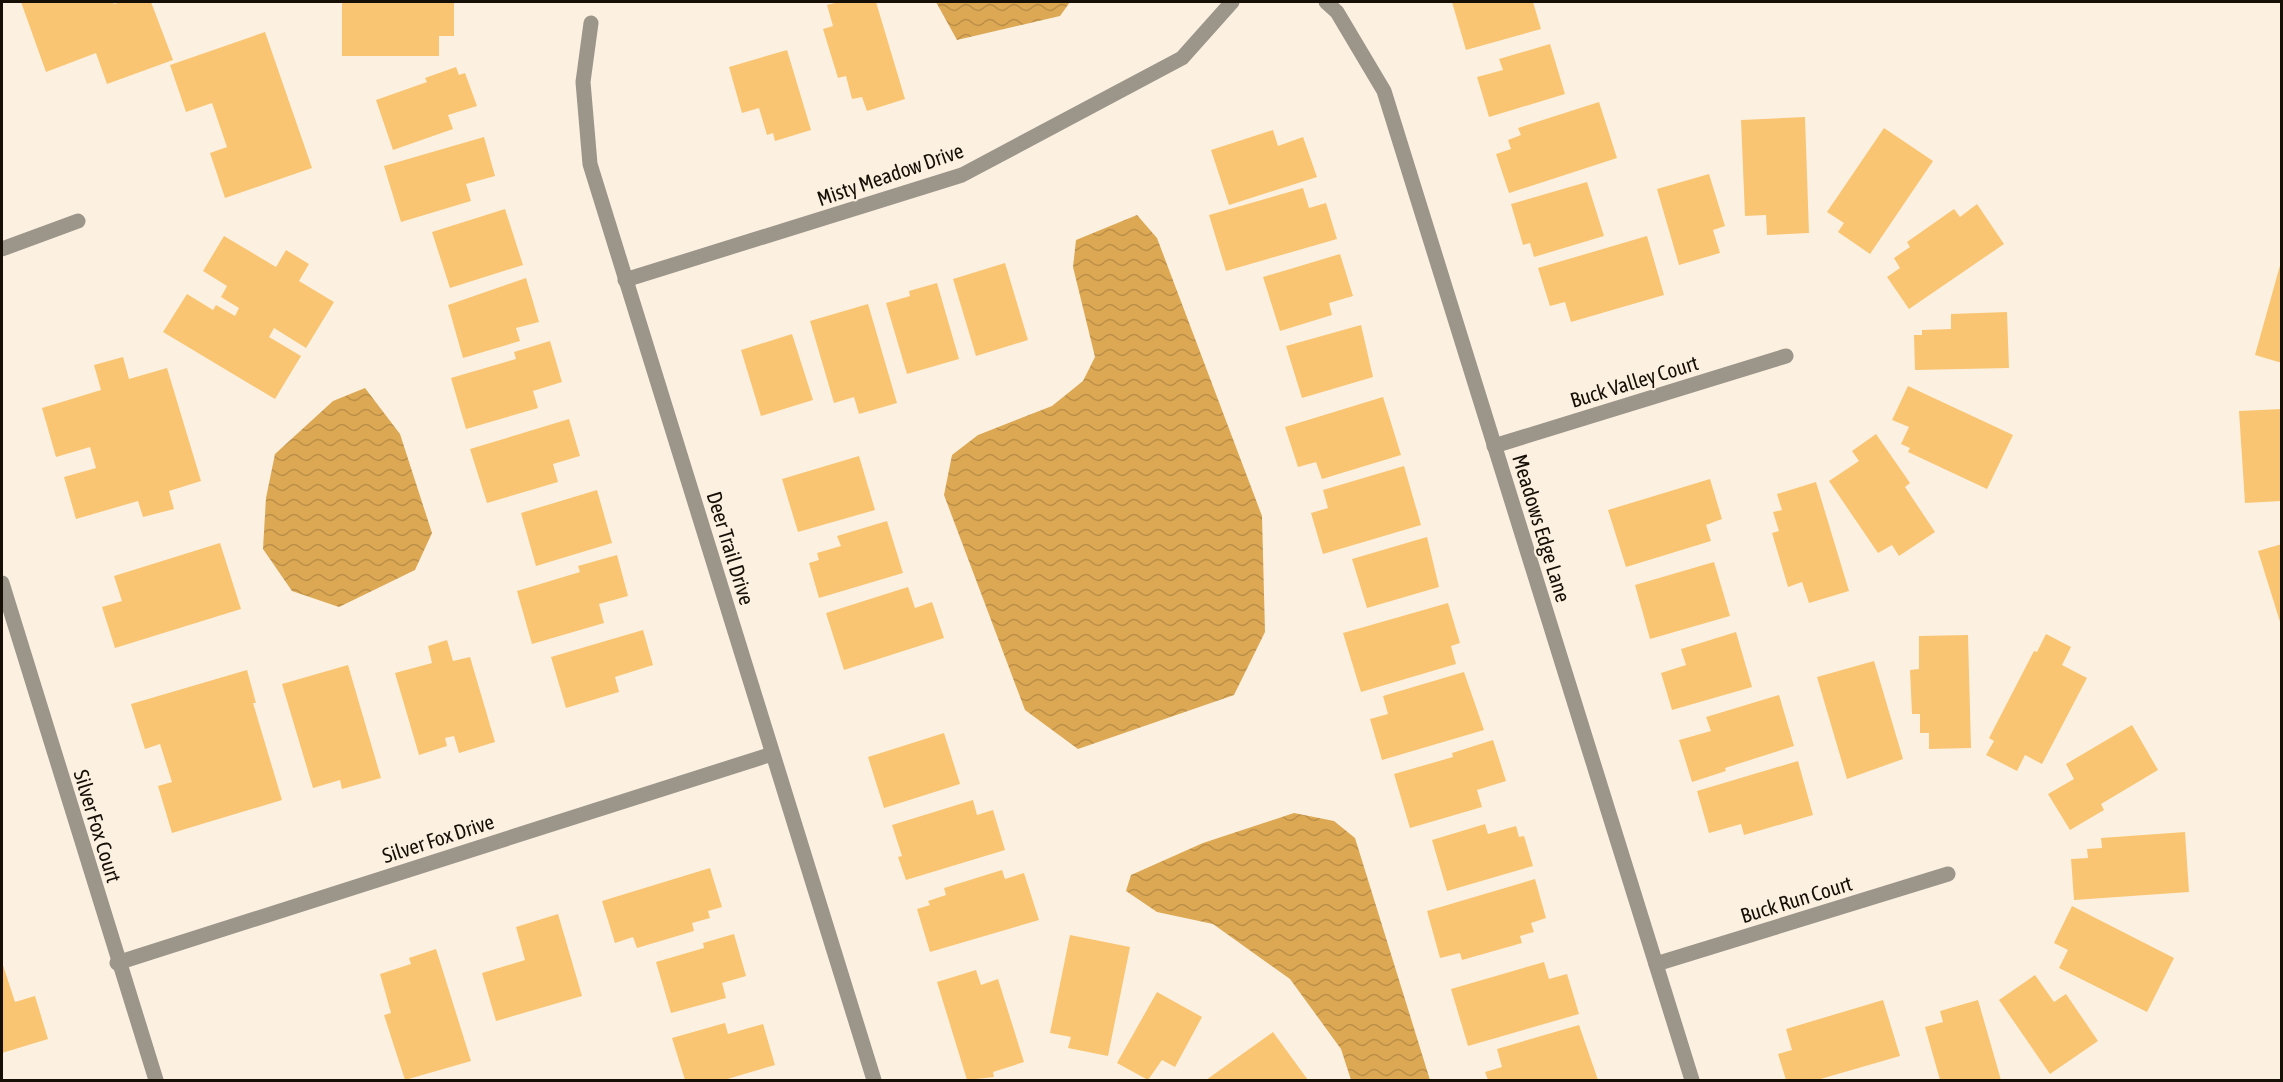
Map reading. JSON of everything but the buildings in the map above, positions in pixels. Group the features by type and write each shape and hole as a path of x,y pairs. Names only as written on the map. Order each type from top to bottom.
{"street":[{"name":"Misty Meadow Drive","path":"626,280 962,175 1182,58 1232,2"},
{"name":"Meadows Edge Lane","path":"1326,2 1337,12 1384,91 1692,1080"},
{"name":"Deer Trail Drive","path":"591,23 583,82 590,164 874,1080"},
{"path":"2,249 78,221"},
{"name":"Buck Valley Court","path":"1494,446 1786,356"},
{"name":"Silver Fox Court","path":"2,583 117,963 156,1080"},
{"name":"Silver Fox Drive","path":"117,963 772,754"},
{"name":"Buck Run Court","path":"1656,964 1948,874"}],"water":[{"path":"936,2 1070,2 1060,16 957,40"},
{"path":"1137,215 1157,238 1262,516 1265,632 1234,695 1078,749 1025,710 944,495 952,455 978,435 1052,406 1083,381 1095,357 1073,267 1076,240"},
{"path":"365,388 400,434 432,533 415,570 339,607 292,591 263,549 266,498 275,454 333,401"},
{"path":"1294,813 1334,821 1355,838 1430,1080 1351,1080 1341,1049 1290,979 1213,924 1157,912 1126,891 1131,875 1203,843"}]}
